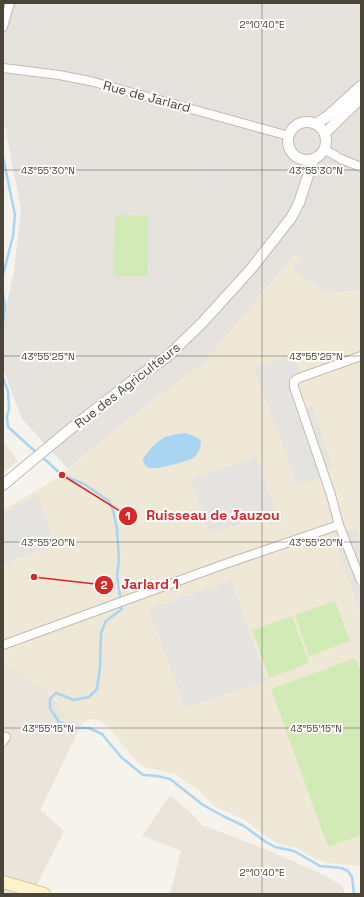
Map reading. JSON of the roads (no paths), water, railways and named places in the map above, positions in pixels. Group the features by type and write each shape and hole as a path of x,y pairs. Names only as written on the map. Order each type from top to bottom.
{"main road":[{"path":"3,882 44,894"}],"street":[{"path":"3,27 10,3"},
{"name":"Rue de Jarlard","path":"3,68 59,75 90,81 289,136"},
{"path":"316,124 328,116 361,86"},
{"path":"324,133 361,98"},
{"path":"306,178 305,169 299,158 292,152 288,144 289,136 292,130 297,125 303,123 310,122 316,124 324,133 326,144 324,150 361,167"},
{"name":"Rue des Agriculteurs","path":"3,485 46,448 131,382 168,356 202,324 251,269 291,218 299,203 306,178 314,160 324,150"},
{"path":"299,158 314,160"},
{"path":"361,356 294,381 294,387 327,482 339,525 361,581"},
{"path":"3,645 130,600 222,565 339,525"}],"water":[{"path":"185,433 198,438 201,441 199,451 193,458 184,462 163,467 151,468 145,465 143,459 156,443 165,437"}],"waterway":[{"path":"3,157 15,215 13,236 3,275"},
{"path":"3,294 5,305 3,323"},
{"path":"3,378 8,391 8,427 37,453"},
{"path":"41,456 62,475 84,484 109,501 113,510 117,529 119,560 117,576 122,609 106,621 101,633 100,667 97,689 89,697 74,700 56,693 50,699 50,708 59,722 75,728 89,728 102,734 121,757 143,775 170,779 203,805 244,826 275,847 294,851 320,866 341,868 348,871 352,877 354,894"}],"place":[{"name":"Ruisseau de Jauzou","path":"62,475"},
{"name":"Jarlard 1","path":"34,577"}]}
